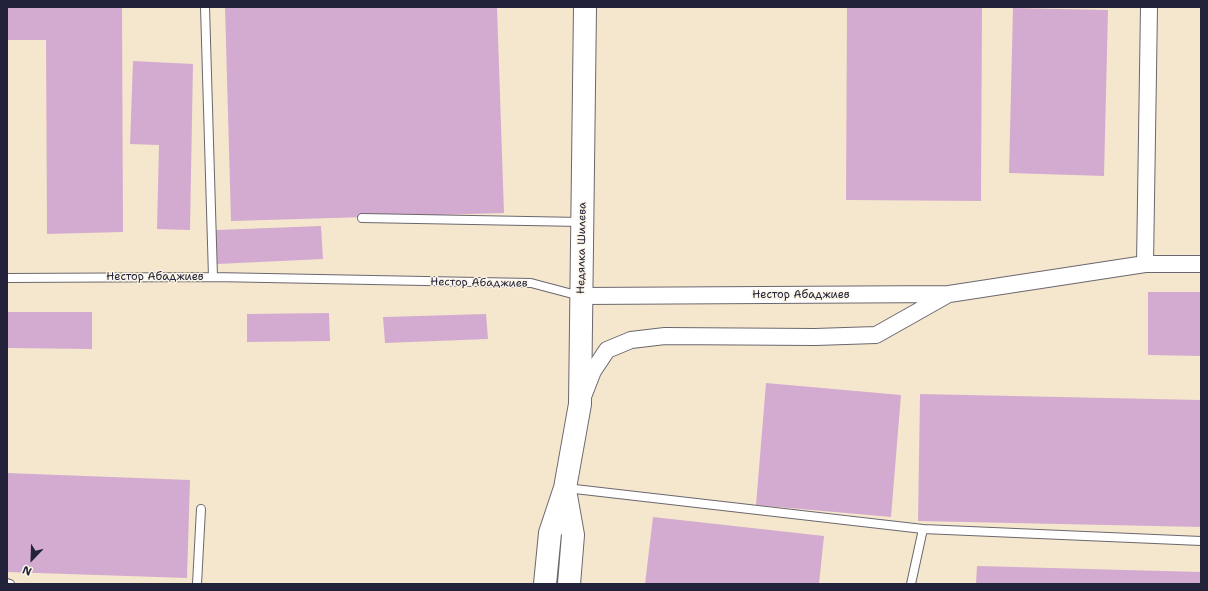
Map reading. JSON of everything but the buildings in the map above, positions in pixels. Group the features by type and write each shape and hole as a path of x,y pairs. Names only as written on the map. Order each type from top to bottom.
{"street":[{"name":"Недялка Шилева","path":"545,584 550,533 565,488 580,404 585,7"},
{"path":"1145,264 1149,7"},
{"name":"Нестор Абаджиев","path":"581,296 949,294 1145,264 1201,264"},
{"name":"Нестор Абаджиев","path":"580,404 593,371 607,350 631,340 665,336 815,337 876,335 949,294"},
{"name":"Недялка Шилева","path":"565,488 573,534 569,584"}],"lane":[{"path":"205,7 213,277"},
{"path":"362,218 583,222"},
{"name":"Нестор Абаджиев","path":"7,278 213,277 531,283 581,296"},
{"path":"565,488 923,529 1201,541"},
{"path":"197,584 201,509"},
{"path":"912,584 923,529"}]}
